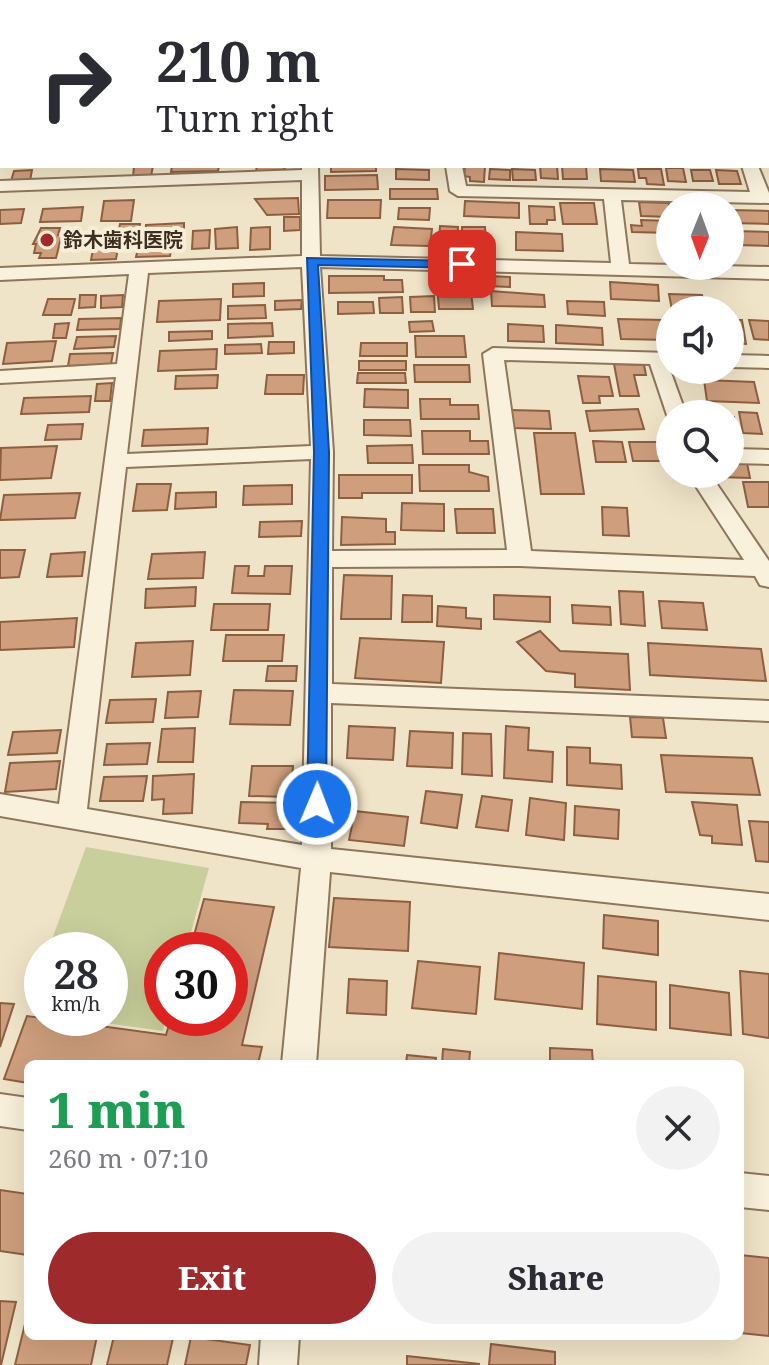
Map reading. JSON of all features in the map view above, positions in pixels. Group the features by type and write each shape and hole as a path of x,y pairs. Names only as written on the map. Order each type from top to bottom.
{"street":[{"path":"454,168 458,191 764,198 751,168"},
{"path":"0,186 310,170 311,261 322,452 316,859 299,1060"},
{"path":"612,194 621,269"},
{"path":"0,274 311,261 769,273"},
{"path":"72,817 139,268"},
{"path":"520,558 493,354 656,359"},
{"path":"744,361 769,362"},
{"path":"0,377 127,370"},
{"path":"116,461 322,452"},
{"path":"744,456 769,457"},
{"path":"709,488 767,572"},
{"path":"320,559 520,558 767,572"},
{"path":"318,693 769,711"},
{"path":"0,805 316,859 769,907"},
{"path":"0,1110 24,1113"},
{"path":"744,1190 769,1193"},
{"path":"278,1365 280,1340"}],"green space":[{"path":"86,847 209,868 191,932 144,932 144,1028 128,1026 128,932 55,932"}],"building":[{"path":"134,168 153,168 151,176 133,177"},
{"path":"172,168 219,168 218,171 171,172"},
{"path":"257,168 285,168 282,171 256,171"},
{"path":"331,168 376,168 376,171 331,172"},
{"path":"465,168 485,168 484,182 470,181 470,177 464,176"},
{"path":"540,168 557,168 558,179 541,178"},
{"path":"562,168 586,168 587,179 563,179"},
{"path":"666,168 683,168 686,182 668,181"},
{"path":"396,169 429,170 429,180 396,179"},
{"path":"490,169 510,170 510,180 489,179"},
{"path":"512,169 535,170 536,180 513,180"},
{"path":"600,169 633,170 635,182 601,181"},
{"path":"638,169 661,169 664,185 647,184 646,178 639,178"},
{"path":"32,170 30,181 11,181 14,171"},
{"path":"691,170 710,170 713,181 693,181"},
{"path":"716,170 737,171 741,184 719,184"},
{"path":"377,175 378,189 325,190 325,176"},
{"path":"390,189 437,189 438,199 390,199"},
{"path":"298,198 299,214 267,215 255,199"},
{"path":"134,200 131,221 101,221 104,201"},
{"path":"328,200 381,200 380,218 327,218"},
{"path":"465,201 519,203 519,218 464,216"},
{"path":"639,202 656,203 656,217 641,216"},
{"path":"560,203 594,203 597,224 563,224"},
{"path":"529,206 554,207 555,220 547,220 547,224 530,224"},
{"path":"83,207 81,221 40,222 43,209"},
{"path":"399,208 430,208 429,220 398,219"},
{"path":"24,209 21,223 0,224 0,210"},
{"path":"744,210 769,211 769,224 744,223"},
{"path":"284,217 300,217 300,230 284,231"},
{"path":"641,220 656,221 656,233 632,232 631,225 642,226"},
{"path":"184,223 184,236 145,238 146,225"},
{"path":"120,224 140,224 138,238 117,239"},
{"path":"440,226 458,227 457,245 439,244"},
{"path":"237,227 238,248 216,249 215,229"},
{"path":"270,227 270,249 250,250 251,228"},
{"path":"394,227 432,229 430,246 391,245"},
{"path":"462,227 485,227 486,245 462,245"},
{"name":"鈴木歯科医院","path":"41,228 60,228 58,235 62,234 56,258 39,258 41,253 34,253 36,244 33,244"},
{"path":"210,230 209,248 192,249 193,231"},
{"path":"744,231 769,232 769,246 744,245"},
{"path":"516,232 562,234 563,251 516,250"},
{"path":"119,243 116,259 91,260 94,244"},
{"path":"139,244 172,244 170,256 136,257"},
{"path":"329,276 384,276 384,280 402,280 403,292 329,293"},
{"path":"489,276 510,277 510,287 488,286"},
{"path":"610,282 658,285 656,301 611,299"},
{"path":"264,283 264,296 233,297 233,284"},
{"path":"470,283 473,309 439,309 437,284"},
{"path":"491,291 544,295 545,307 492,306"},
{"path":"669,294 702,296 669,296"},
{"path":"80,295 96,295 95,307 79,308"},
{"path":"123,295 122,307 101,308 101,296"},
{"path":"434,296 435,312 411,312 410,297"},
{"path":"402,297 403,313 380,313 379,298"},
{"path":"48,299 75,299 71,315 43,315"},
{"path":"221,299 220,320 157,322 159,301"},
{"path":"302,300 301,309 275,310 275,301"},
{"path":"567,301 604,302 605,316 568,314"},
{"path":"338,302 373,302 374,313 338,314"},
{"path":"265,305 266,318 228,319 228,306"},
{"path":"121,318 120,329 77,330 79,319"},
{"path":"618,319 656,320 656,340 621,339"},
{"path":"749,320 769,321 769,340 754,339"},
{"path":"432,321 434,331 410,332 409,322"},
{"path":"69,323 66,338 53,338 55,324"},
{"path":"272,323 273,336 228,338 228,324"},
{"path":"508,324 543,326 544,342 508,341"},
{"path":"556,325 602,328 603,345 556,343"},
{"path":"212,331 212,339 169,341 169,332"},
{"path":"116,336 114,347 74,349 77,337"},
{"path":"415,336 464,336 466,357 416,357"},
{"path":"56,341 52,361 3,364 7,343"},
{"path":"269,342 294,342 294,353 268,354"},
{"path":"361,343 407,343 407,356 360,356"},
{"path":"261,344 262,353 225,354 225,345"},
{"path":"217,349 216,369 158,371 160,351"},
{"path":"113,353 111,364 68,366 70,354"},
{"path":"359,361 406,361 406,370 359,370"},
{"path":"614,364 644,365 646,375 634,375 639,396 620,396"},
{"path":"414,365 469,365 470,382 415,382"},
{"path":"358,373 405,373 406,383 357,383"},
{"path":"218,375 217,388 175,389 176,376"},
{"path":"267,375 304,375 303,394 265,394"},
{"path":"578,376 609,377 613,396 599,396 600,403 583,403"},
{"path":"754,382 759,403 744,400 707,400 705,384"},
{"path":"112,383 110,401 95,401 97,384"},
{"path":"365,389 408,390 408,408 364,407"},
{"path":"91,396 89,412 21,414 24,398"},
{"path":"420,399 450,399 450,405 478,405 479,419 421,419"},
{"path":"638,409 644,429 590,431 586,411"},
{"path":"511,410 549,411 551,429 512,428"},
{"path":"744,412 757,413 762,434 744,433"},
{"path":"364,420 410,420 411,436 364,435"},
{"path":"83,424 81,439 45,440 48,425"},
{"path":"208,428 207,444 142,446 144,430"},
{"path":"422,431 470,431 470,441 488,441 489,454 423,454"},
{"path":"534,433 575,433 584,494 541,494"},
{"path":"593,441 622,442 626,462 596,462"},
{"path":"629,442 656,442 656,461 633,461"},
{"path":"412,445 413,463 368,463 367,446"},
{"path":"57,446 51,478 0,480 1,448"},
{"path":"744,463 747,463 750,478 744,478"},
{"path":"419,465 469,465 469,472 488,477 489,491 420,491"},
{"path":"339,475 412,475 412,493 362,493 362,498 339,498"},
{"path":"744,482 769,482 769,507 748,507"},
{"path":"137,484 171,484 167,510 133,511"},
{"path":"292,485 292,504 243,505 244,486"},
{"path":"216,492 216,507 175,509 176,493"},
{"path":"80,493 75,518 0,520 4,495"},
{"path":"402,503 444,504 444,531 401,530"},
{"path":"602,507 627,508 629,536 603,535"},
{"path":"455,509 493,509 495,533 457,533"},
{"path":"342,517 386,519 386,532 395,532 395,544 341,545"},
{"path":"302,521 301,536 259,537 260,522"},
{"path":"0,550 25,550 19,577 0,578"},
{"path":"85,552 82,576 47,577 51,554"},
{"path":"205,552 203,578 148,579 152,554"},
{"path":"235,566 249,566 248,576 264,576 265,566 292,566 290,594 232,593"},
{"path":"344,575 392,576 391,619 341,619"},
{"path":"196,587 195,606 145,608 146,589"},
{"path":"619,591 643,592 645,626 621,624"},
{"path":"403,595 432,596 432,622 402,622"},
{"path":"494,595 550,597 550,622 494,619"},
{"path":"659,601 703,603 707,630 662,628"},
{"path":"214,604 270,604 268,630 211,630"},
{"path":"572,605 610,607 611,625 573,623"},
{"path":"438,606 466,608 466,618 481,619 481,629 437,626"},
{"path":"77,618 74,647 0,650 0,622"},
{"path":"540,631 560,651 628,654 630,690 575,687 575,674 546,671 517,642"},
{"path":"226,635 284,635 282,661 223,661"},
{"path":"360,638 444,642 441,683 355,678"},
{"path":"193,641 190,675 132,677 136,643"},
{"path":"648,643 761,649 766,681 650,675"},
{"path":"268,666 297,666 296,681 266,681"},
{"path":"234,690 293,691 290,725 230,724"},
{"path":"201,691 198,717 165,718 168,692"},
{"path":"156,699 153,722 106,723 110,700"},
{"path":"630,717 663,718 666,738 632,737"},
{"path":"349,726 395,728 393,760 347,758"},
{"path":"506,726 529,728 528,750 553,752 552,782 504,778"},
{"path":"195,728 193,762 158,762 162,729"},
{"path":"61,730 57,753 8,755 13,732"},
{"path":"410,731 453,733 452,768 407,766"},
{"path":"463,733 491,734 492,776 462,774"},
{"path":"150,743 147,764 104,765 107,744"},
{"path":"567,747 590,748 590,763 621,765 622,789 567,785"},
{"path":"661,755 752,758 760,795 666,792"},
{"path":"60,761 56,789 5,792 10,763"},
{"path":"252,766 293,766 291,797 249,796"},
{"path":"194,774 192,813 163,814 164,799 152,800 153,776"},
{"path":"147,776 143,801 100,801 104,777"},
{"path":"426,791 462,795 457,828 421,823"},
{"path":"482,796 512,800 508,831 476,827"},
{"path":"530,798 566,803 564,840 526,835"},
{"path":"241,802 294,803 292,829 267,829 268,824 239,823"},
{"path":"692,802 737,805 742,845 712,843 712,836 700,835"},
{"path":"575,806 619,810 618,839 574,835"},
{"path":"355,811 408,817 404,846 349,840"},
{"path":"749,821 769,822 769,862 756,861"},
{"path":"334,898 410,902 408,951 329,947"},
{"path":"204,899 274,907 248,1019 248,932 195,932"},
{"path":"604,915 658,921 658,955 603,948"},
{"path":"499,953 584,963 582,1009 495,999"},
{"path":"418,961 480,967 476,1014 412,1008"},
{"path":"740,971 769,974 769,1038 743,1034"},
{"path":"598,976 656,982 656,1030 597,1024"},
{"path":"349,979 387,981 386,1015 347,1013"},
{"path":"670,985 729,993 731,1035 670,1028"},
{"path":"0,1003 14,1004 0,1047"},
{"path":"24,1024 24,1036 128,1036 128,1030 144,1032 144,1036 244,1036 242,1045 262,1047 259,1060 24,1060 24,1082 4,1079"},
{"path":"550,1048 592,1050 593,1060 550,1060"},
{"path":"443,1049 470,1052 469,1060 442,1060"},
{"path":"407,1055 436,1058 436,1060 406,1060"},
{"path":"0,1190 24,1193 24,1254 0,1251"},
{"path":"744,1255 769,1258 769,1336 744,1333"},
{"path":"0,1301 16,1302 1,1365 0,1365"},
{"path":"24,1328 24,1340 96,1340 91,1365 15,1365"},
{"path":"113,1340 173,1340 167,1365 107,1365"},
{"path":"190,1340 250,1345 246,1365 185,1365"},
{"path":"491,1344 555,1352 555,1365 489,1365"},
{"path":"407,1356 479,1364 479,1365 407,1365"}],"place":[{"name":"鈴木歯科医院","path":"47,240"}],"route":[{"path":"317,804 322,452 311,261 462,264"}]}
